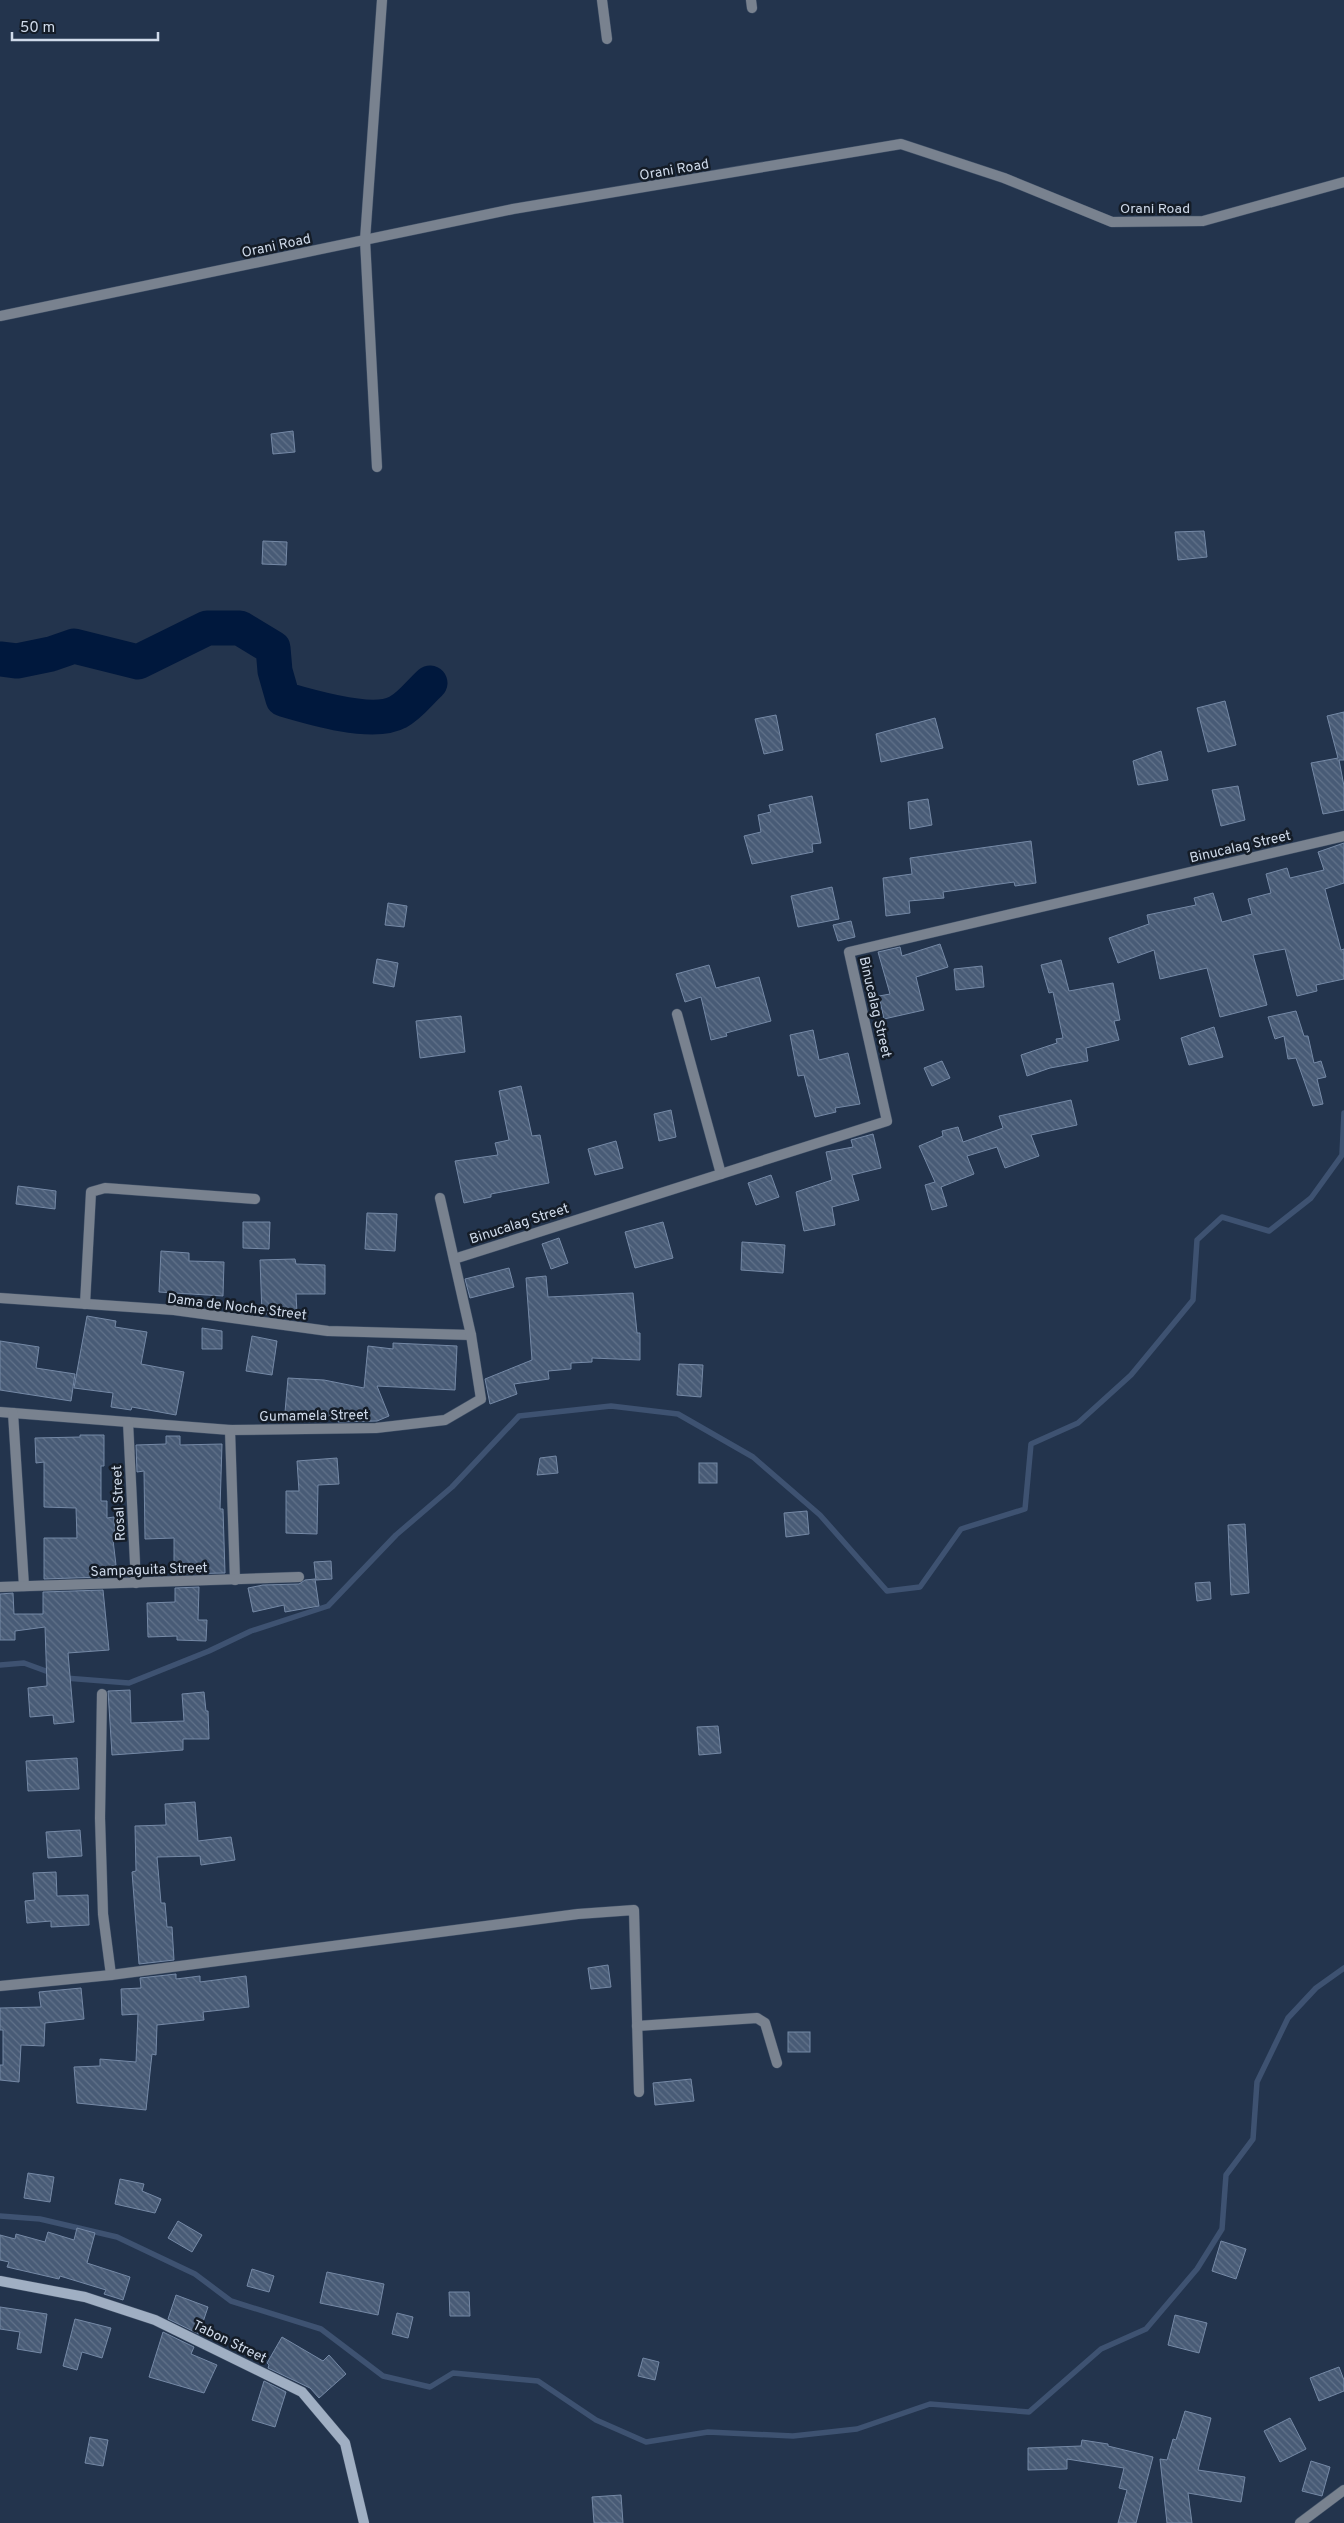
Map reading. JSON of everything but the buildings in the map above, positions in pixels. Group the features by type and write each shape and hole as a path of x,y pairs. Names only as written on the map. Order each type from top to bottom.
{"street":[{"path":"376,467 366,240 382,0"},
{"path":"602,0 607,40"},
{"name":"Orani Road","path":"0,316 513,209 901,144 1004,178 1112,222 1203,221 1344,182"},
{"name":"Binucalag Street","path":"454,1259 887,1121 849,952 1344,836"},
{"path":"676,1014 721,1174"},
{"path":"86,1304 91,1192 105,1188 255,1199"},
{"name":"Gumamela Street","path":"0,1412 230,1430 376,1428 445,1420 481,1399 471,1335 440,1198"},
{"name":"Dama de Noche Street","path":"0,1298 174,1310 328,1332 471,1335"},
{"path":"13,1413 24,1586"},
{"name":"Rosal Street","path":"128,1422 136,1583"},
{"path":"230,1430 235,1580"},
{"name":"Sampaguita Street","path":"0,1587 299,1577"},
{"path":"102,1694 100,1818 103,1914 111,1975"},
{"path":"0,1986 111,1975 578,1914 634,1910 639,2092"},
{"path":"638,2026 757,2018 766,2022 777,2063"},
{"name":"Tabon Street","path":"0,2281 85,2297 155,2320 302,2392 344,2443 364,2523"},
{"path":"1300,2523 1344,2490"}],"waterway":[{"path":"0,659 17,661 51,654 74,646 138,662 207,628 240,628 273,648 275,671 283,699 341,714 373,717 387,716 407,706 430,683"},
{"path":"65,1678 129,1683 209,1651 251,1631 328,1606 396,1535 452,1487 519,1416 611,1406 678,1414 753,1457 820,1515 887,1591 920,1587 961,1529 1025,1509 1031,1444 1078,1423 1131,1375 1193,1300 1197,1240 1222,1217 1269,1231 1311,1198 1342,1155 1344,1113"},
{"path":"0,1665 24,1663 54,1674"},
{"path":"0,2216 40,2219 117,2237 195,2274 231,2301 321,2329 383,2376 430,2387 453,2373 538,2381 596,2420 646,2442 708,2432 793,2436 857,2429 930,2404 1029,2412 1101,2349 1146,2329 1197,2269 1222,2229 1226,2175 1253,2139 1257,2082 1288,2018 1316,1988 1344,1968"}]}
